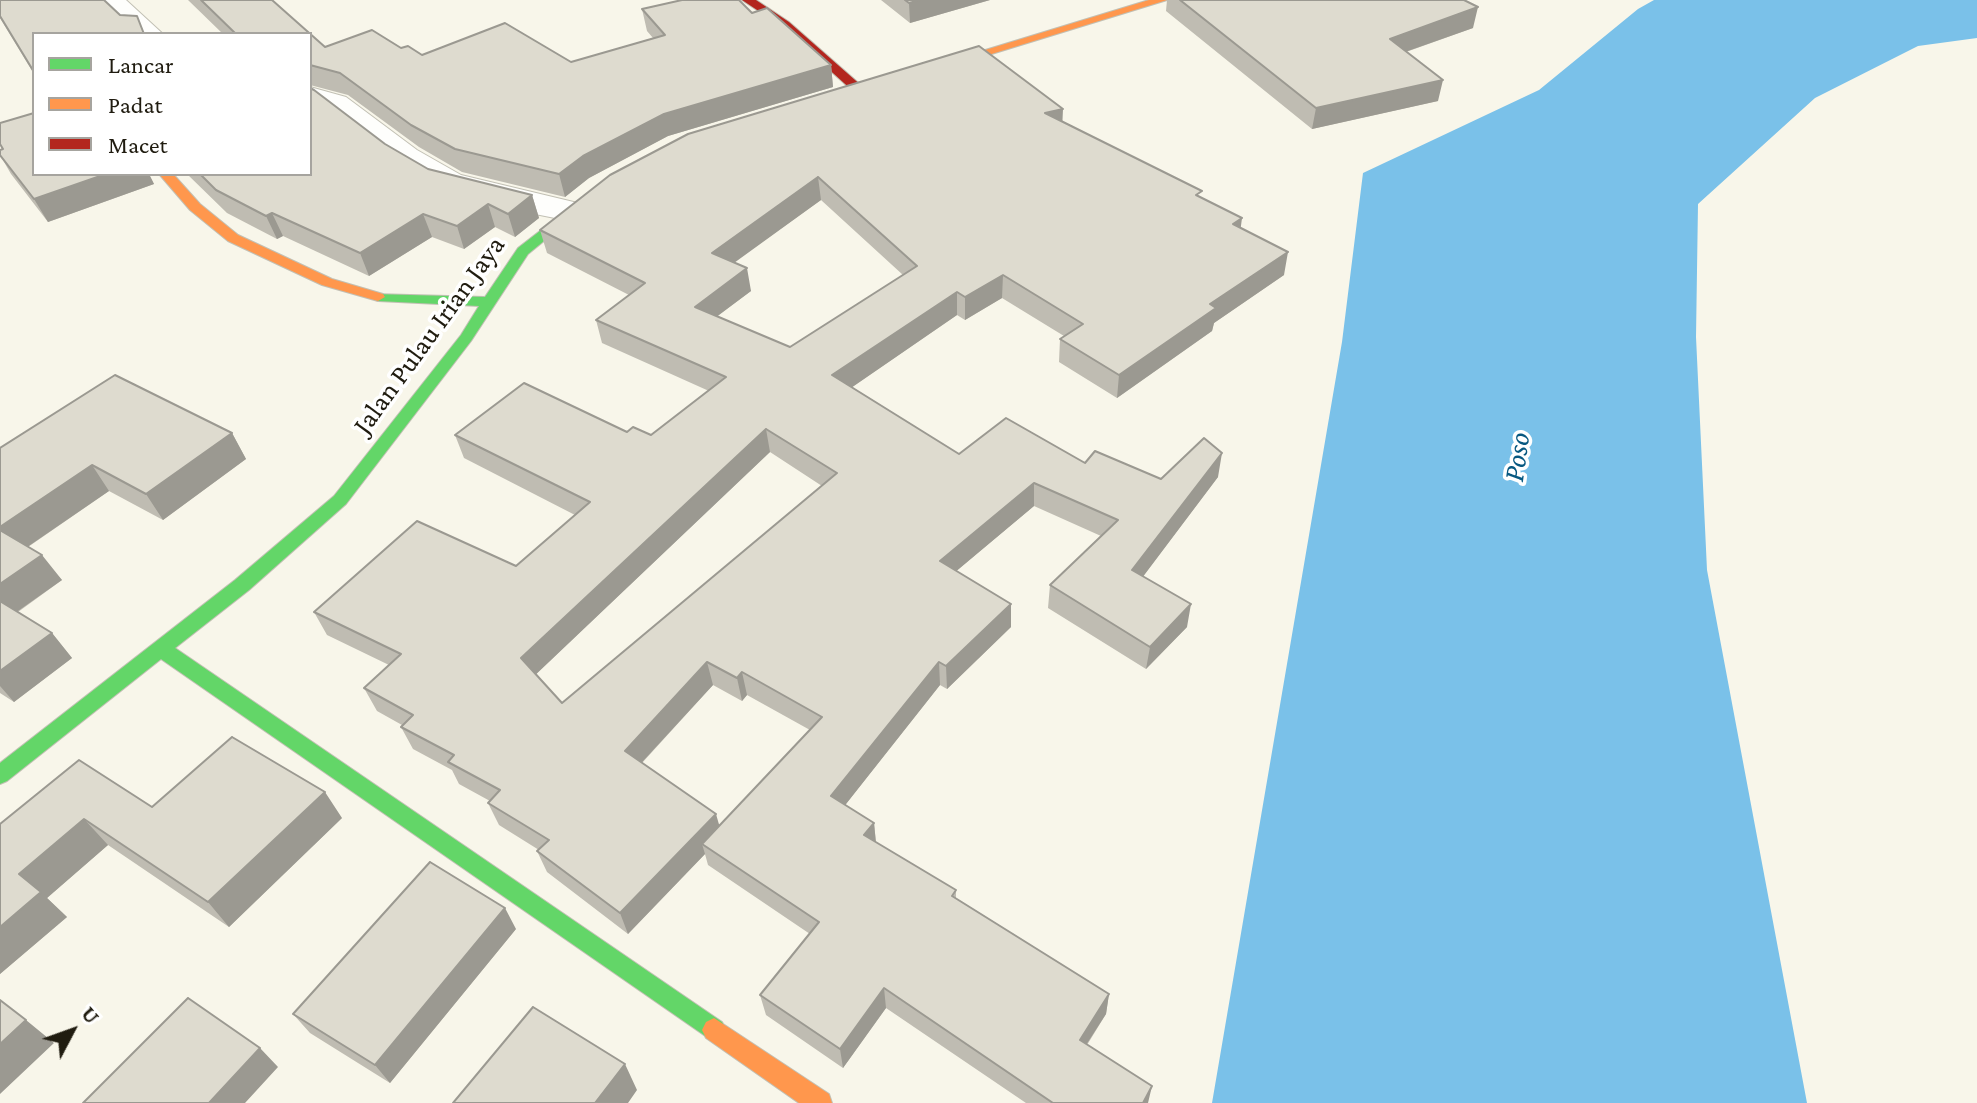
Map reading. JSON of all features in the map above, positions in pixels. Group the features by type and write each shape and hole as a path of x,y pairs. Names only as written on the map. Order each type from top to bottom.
{"street":[{"path":"110,0 147,32"},
{"path":"748,0 785,24 859,90"},
{"path":"916,73 1161,0"},
{"path":"312,97 335,103 406,157 449,182 505,198 570,211"},
{"path":"168,176 195,207 233,238 327,282 386,299 488,302"},
{"name":"Jalan Pulau Irian Jaya","path":"0,775 242,585 340,500 466,338 523,251 602,188"},
{"path":"161,649 820,1103"}],"water":[{"name":"Poso","path":"1654,0 1977,0 1977,38 1918,46 1815,98 1698,204 1696,337 1707,570 1807,1103 1212,1103 1342,342 1363,173 1539,90 1638,9"}],"building":[{"path":"0,0 104,0 120,15 137,16 143,32 32,32 32,69 0,16"},
{"path":"201,0 272,0 308,32 234,32"},
{"path":"682,0 739,0 752,13 767,8 831,65 664,114 583,156 559,174 455,149 411,125 340,73 312,66 312,35 325,47 372,30 401,48 408,46 422,55 505,23 571,62 665,35 642,9"},
{"path":"1180,0 1464,0 1478,7 1390,39 1443,80 1316,108"},
{"path":"979,46 1063,109 1045,113 1202,191 1196,195 1242,218 1233,224 1288,252 1210,304 1216,308 1119,375 1060,339 1083,324 1003,275 965,297 957,292 832,375 959,454 1006,418 1085,463 1095,451 1161,479 1204,438 1222,453 1132,570 1191,604 1150,647 1050,585 1118,520 1034,483 940,561 1011,604 946,666 939,662 831,796 874,823 864,835 956,890 952,896 1109,994 1080,1040 1152,1086 1143,1103 1053,1103 884,988 840,1049 760,995 819,922 702,844 822,717 742,672 737,678 707,662 625,751 716,814 620,913 537,851 549,840 488,803 500,790 448,762 454,755 401,727 413,715 364,688 401,654 314,612 417,521 516,566 590,502 455,435 524,383 627,432 633,427 651,435 726,377 596,320 645,283 540,230 610,175 688,134","holes":["818,177 917,266 790,347 695,307 747,268 712,253","766,429 837,473 562,703 521,658"]},
{"path":"312,89 385,144 428,169 532,195 508,214 488,204 457,226 423,214 360,253 272,213 266,216 216,190 202,176 312,176"},
{"path":"32,114 32,176 100,176 34,199 0,155 3,149 0,144 0,123"},
{"path":"115,375 232,433 146,494 92,465 0,527 0,448"},
{"path":"0,530 42,555 0,584"},
{"path":"0,601 52,633 0,671"},
{"path":"232,737 325,792 208,902 84,819 19,874 41,892 0,927 0,824 79,760 152,807"},
{"path":"430,862 505,908 375,1065 293,1014"},
{"path":"188,998 260,1048 209,1103 83,1103"},
{"path":"0,1000 26,1020 0,1044"},
{"path":"533,1007 625,1064 595,1103 453,1103"}],"traffic: fast":[{"path":"0,775 242,585 340,500 466,338 523,251 589,197"},
{"path":"378,297 488,302"},
{"path":"161,649 714,1030"}],"traffic: slow":[{"path":"929,69 1161,0"},
{"path":"168,176 195,207 233,238 327,282 378,297"},
{"path":"714,1030 820,1103"}],"traffic: jam":[{"path":"748,0 785,24 859,90"}]}
